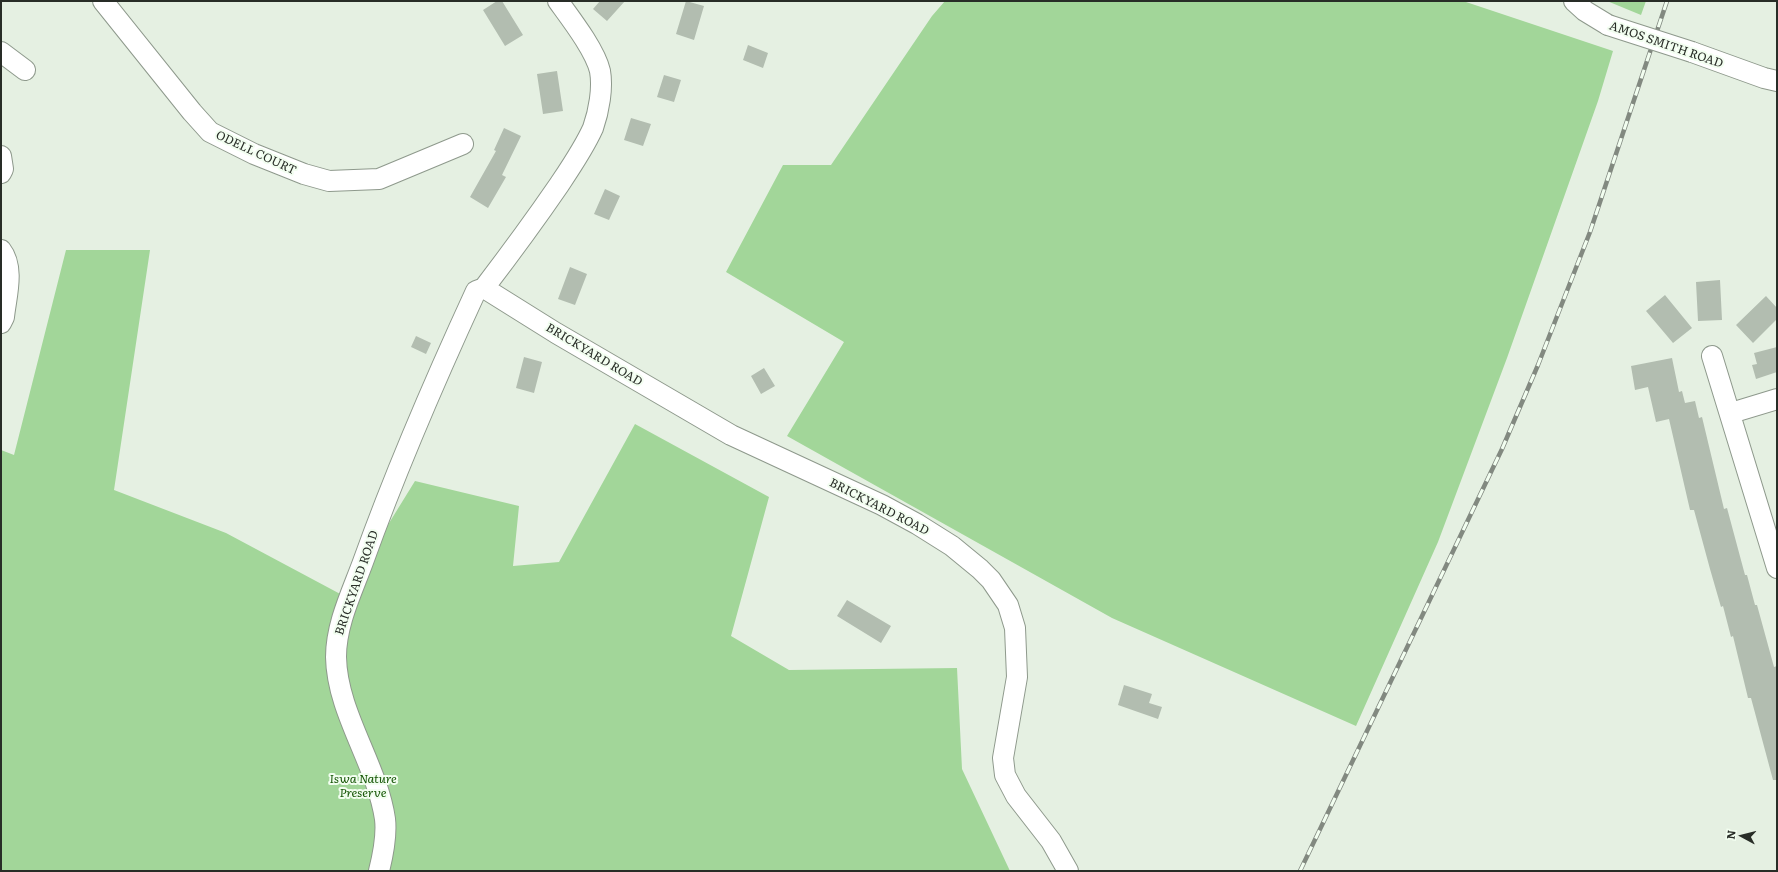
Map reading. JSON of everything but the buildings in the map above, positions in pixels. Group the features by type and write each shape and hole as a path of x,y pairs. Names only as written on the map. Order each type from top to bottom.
{"street":[{"name":"ODELL COURT","path":"103,1 210,132 282,166 329,181 379,179 463,144"},
{"name":"BRICKYARD ROAD","path":"380,871 384,850 385,820 377,791 343,693 336,657 337,640 341,623 372,538 409,443 476,291 484,288 533,223 585,145 595,120 600,98 601,79 599,70 594,57 558,1"},
{"name":"AMOS SMITH ROAD","path":"1574,1 1585,11 1608,25 1692,52 1773,82"},
{"path":"1,52 25,70"},
{"path":"1,156 3,169 1,173"},
{"path":"1,250 4,255 9,276 4,317 1,323"},
{"name":"BRICKYARD ROAD","path":"484,288 556,333 730,435 882,505 917,524 952,546 980,569 991,580 1008,605 1015,628 1017,677 1003,758 1005,775 1016,796 1051,841 1068,871"},
{"path":"1712,356 1731,413 1777,568"},
{"path":"1731,413 1777,399"}],"green space":[{"path":"945,1 1463,1 1613,51 1598,101 1507,358 1438,542 1356,726 1112,618 787,436 844,342 726,272 783,165 831,165 932,16"},
{"path":"1607,1 1646,1 1641,15"},
{"name":"Iswa Nature Preserve","path":"66,250 150,250 114,490 226,533 344,596 415,481 519,506 513,566 559,562 635,424 769,497 731,636 789,670 957,668 962,769 1010,871 1,871 1,450 14,455"}],"railway":[{"path":"1300,871 1502,449 1538,365 1590,232 1667,1"}]}
